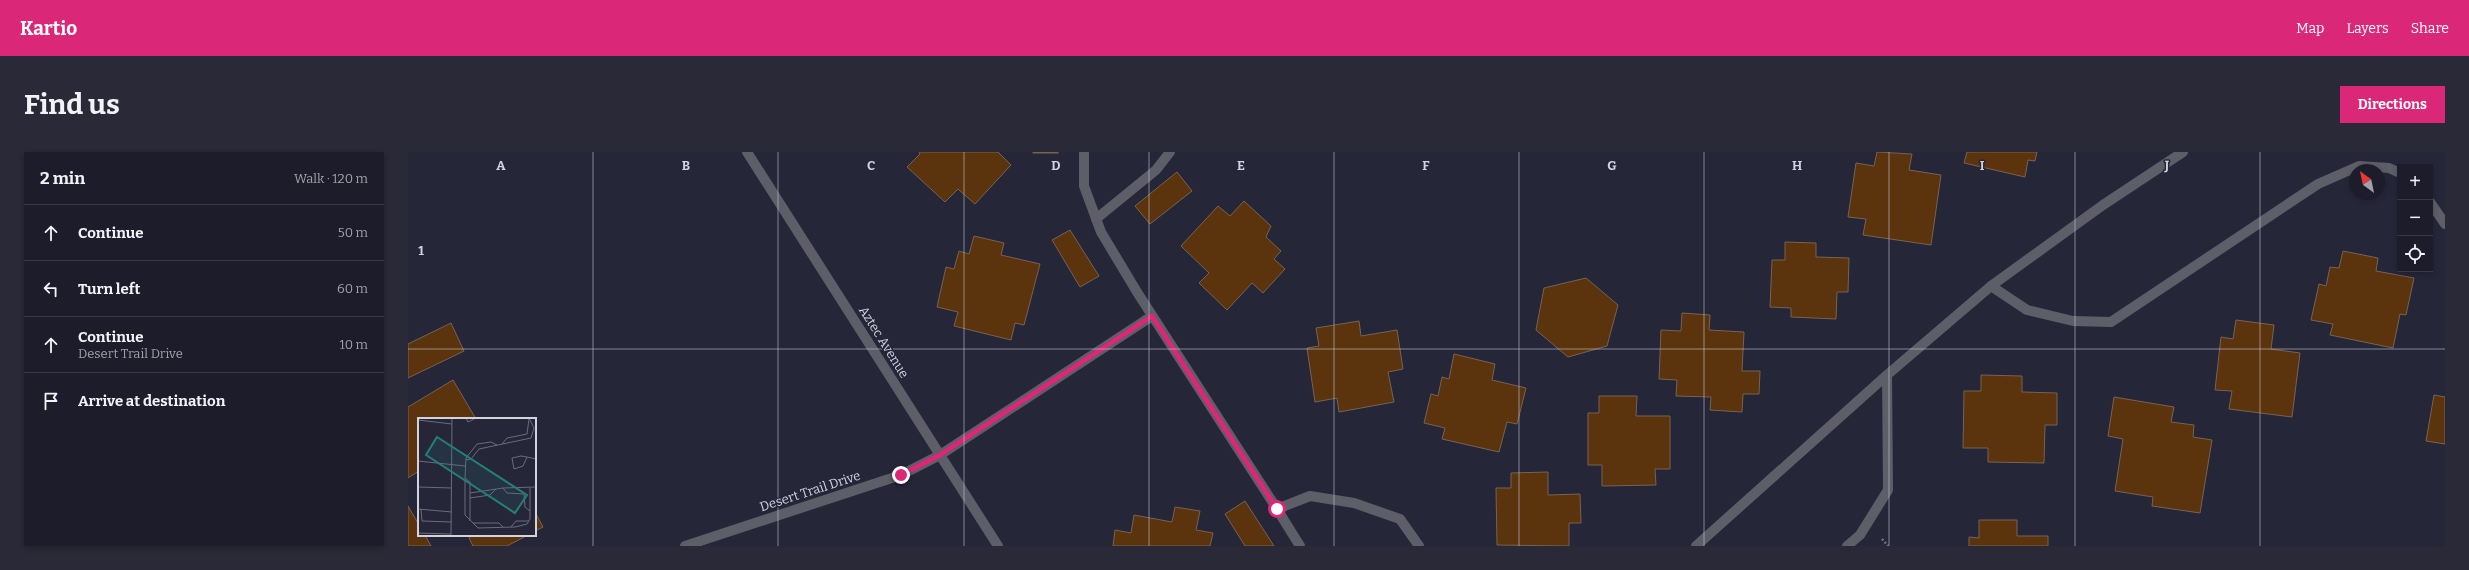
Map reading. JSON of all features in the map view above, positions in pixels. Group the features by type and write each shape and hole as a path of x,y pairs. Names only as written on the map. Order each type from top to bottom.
{"street":[{"name":"Aztec Avenue","path":"748,152 998,546"},
{"path":"1084,152 1084,186 1101,232 1152,316 1300,546"},
{"path":"1096,219 1156,170 1170,152"},
{"path":"1696,546 1888,375 1991,286 2103,205 2183,152"},
{"path":"1991,286 2027,310 2073,321 2111,322 2318,184 2359,166 2389,168 2397,172"},
{"path":"2433,206 2445,224"},
{"name":"Desert Trail Drive","path":"686,546 901,475 940,455 1152,316"},
{"path":"1847,546 1860,535 1888,490 1888,375"},
{"path":"1277,509 1310,496 1354,503 1400,519 1419,546"}],"building":[{"path":"919,152 998,152 1011,165 975,204 958,189 945,202 907,167 920,154"},
{"path":"1058,152 1058,153 1033,153"},
{"path":"1877,152 1912,154 1909,170 1941,175 1931,245 1863,235 1866,219 1848,217 1856,163 1874,166"},
{"path":"1967,152 2037,152 2035,161 2028,160 2025,177 1964,163"},
{"path":"1177,172 1192,191 1150,224 1135,206"},
{"path":"1244,201 1271,226 1266,237 1281,251 1274,259 1285,269 1263,293 1252,283 1227,310 1199,283 1209,273 1181,246 1218,206 1230,216"},
{"path":"1070,230 1099,276 1080,287 1052,240"},
{"path":"974,236 1004,243 1001,255 1040,264 1024,325 1015,323 1011,340 954,326 958,312 937,307 946,267 954,269 959,251 969,254"},
{"path":"1785,242 1816,243 1816,257 1849,258 1848,292 1837,292 1836,319 1791,317 1791,308 1770,307 1772,260 1785,260"},
{"path":"2343,251 2378,258 2376,271 2414,278 2406,315 2400,314 2393,348 2330,335 2333,324 2311,320 2319,284 2326,286 2330,267 2339,268"},
{"path":"1586,278 1618,305 1607,346 1568,357 1536,330 1544,288"},
{"path":"1682,313 1710,315 1709,330 1744,332 1742,371 1760,371 1759,394 1743,394 1742,412 1710,410 1711,397 1676,396 1677,380 1659,379 1661,330 1681,331"},
{"path":"2236,320 2274,325 2271,349 2300,353 2292,417 2229,409 2232,391 2215,390 2221,337 2233,339"},
{"path":"1359,321 1361,336 1397,330 1403,369 1388,372 1394,402 1339,412 1337,398 1315,402 1307,348 1319,346 1316,328"},
{"path":"451,323 464,351 408,378 408,344"},
{"path":"1454,354 1495,364 1492,380 1526,388 1517,424 1507,422 1499,452 1442,439 1445,428 1424,423 1431,394 1438,396 1442,377 1449,379"},
{"path":"1981,375 2022,376 2022,392 2057,393 2057,425 2045,425 2044,463 1988,462 1988,448 1963,448 1964,391 1981,391"},
{"path":"453,380 475,418 418,418 418,472 408,478 408,407"},
{"path":"2434,395 2445,397 2445,444 2426,441"},
{"path":"1599,396 1637,396 1636,416 1670,416 1670,469 1655,469 1656,485 1602,486 1602,465 1588,465 1588,413 1599,413"},
{"path":"2114,397 2174,407 2171,422 2194,425 2193,437 2212,440 2200,513 2152,506 2153,497 2115,491 2123,439 2108,436"},
{"path":"1548,472 1548,495 1580,494 1581,523 1569,523 1569,546 1497,545 1496,488 1511,488 1511,473"},
{"path":"1245,501 1274,546 1245,546 1225,514"},
{"path":"408,506 418,523 418,536 426,536 431,546 408,546"},
{"path":"1175,507 1200,511 1196,530 1213,533 1210,546 1113,546 1115,530 1131,533 1134,515 1172,522"},
{"path":"536,514 543,527 536,530"},
{"path":"1979,520 2017,520 2017,536 2048,536 2048,546 1969,546 1969,537 1979,538"},
{"path":"472,536 526,536 507,546 473,546 469,538"}],"route":[{"path":"901,475 940,455 1152,316 1277,509"}]}
